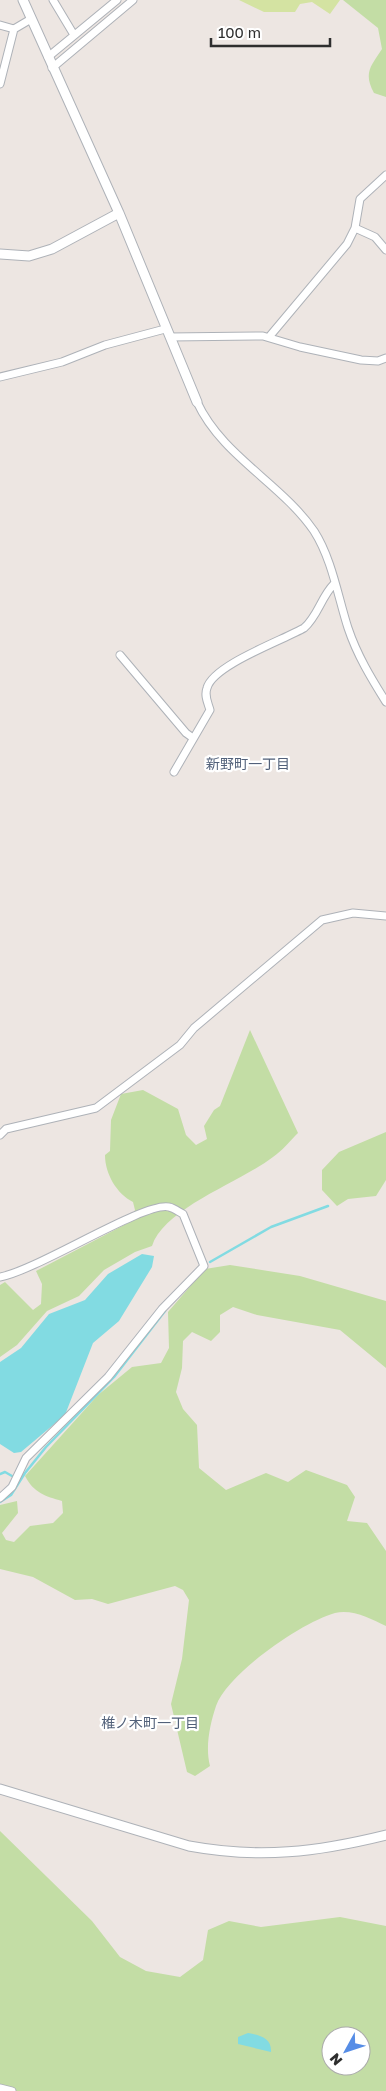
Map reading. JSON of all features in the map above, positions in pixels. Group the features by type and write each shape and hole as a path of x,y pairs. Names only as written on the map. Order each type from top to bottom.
{"street":[{"path":"23,0 52,68 119,213 197,402 213,431 308,523 324,551 360,657 386,702"},
{"path":"53,0 74,35"},
{"path":"48,57 118,0"},
{"path":"52,68 133,0"},
{"path":"0,84 14,29 31,19"},
{"path":"0,25 14,29"},
{"path":"268,336 346,244 355,228 360,199 386,175"},
{"path":"0,254 29,256 52,249 119,213"},
{"path":"355,228 375,237 386,250"},
{"path":"0,377 62,362 105,345 167,333 268,336 300,347 361,360 378,361 386,358"},
{"path":"174,772 210,710 206,694 209,683 214,677 230,665 304,628 312,621 325,593 334,584"},
{"path":"120,655 180,726 193,738"},
{"path":"0,1135 6,1129 96,1108 180,1045 194,1028 322,920 353,913 386,916"},
{"path":"0,1277 35,1266 147,1210 168,1206 183,1214 204,1266 162,1310 108,1377 26,1458 12,1487 0,1498"},
{"path":"0,1789 189,1846 221,1851 256,1855 299,1853 386,1835"},
{"path":"0,2088 12,2091"}],"green space":[{"path":"239,0 340,0 330,14 312,2 300,4 295,12 264,12"},
{"path":"343,0 386,0 386,97 374,93 369,80 370,70 382,49 378,28"},
{"path":"250,1030 298,1133 273,1157 187,1208 171,1220 159,1232 152,1246 135,1252 104,1270 79,1296 47,1311 17,1345 0,1357 0,1285 5,1282 33,1310 41,1304 42,1284 36,1271 128,1223 135,1210 133,1202 122,1194 113,1183 107,1169 105,1155 110,1151 111,1120 121,1094 143,1090 178,1109 186,1135 196,1145 207,1139 204,1126 214,1110 220,1106"},
{"path":"386,1132 386,1180 376,1196 348,1199 337,1206 322,1190 322,1170 339,1152"},
{"path":"230,1265 300,1276 386,1301 386,1368 340,1330 257,1315 233,1307 220,1315 220,1332 211,1341 192,1332 183,1341 182,1368 176,1392 183,1409 197,1425 199,1468 226,1490 266,1473 288,1482 306,1470 347,1485 355,1497 347,1521 367,1523 386,1551 386,1626 348,1612 335,1613 304,1627 250,1664 223,1693 216,1706 208,1743 210,1766 195,1776 187,1772 171,1704 182,1659 189,1600 183,1590 175,1586 108,1604 92,1599 75,1600 33,1577 0,1569 0,1505 17,1501 18,1513 2,1533 6,1540 14,1542 30,1526 53,1523 63,1513 62,1501 40,1493 28,1482 25,1476 98,1395 132,1367 161,1363 169,1348 168,1312 205,1269"},
{"path":"0,1831 92,1921 120,1957 146,1971 180,1977 203,1960 208,1930 229,1921 261,1927 340,1917 386,1926 386,2091 0,2091"}],"water":[{"path":"142,1254 154,1256 152,1267 119,1321 93,1343 65,1415 21,1452 14,1453 0,1444 0,1362 21,1348 49,1314 85,1300 108,1274"},
{"path":"248,2033 261,2036 267,2040 270,2043 271,2052 238,2044 238,2037"}],"waterway":[{"path":"210,1262 271,1227 328,1206"},
{"path":"0,1502 11,1495 25,1473 46,1447 114,1377 165,1311"},
{"path":"0,1474 5,1472 12,1476"}],"district":[{"name":"新野町一丁目","path":"248,763"},
{"name":"椎ノ木町一丁目","path":"150,1722"}]}
